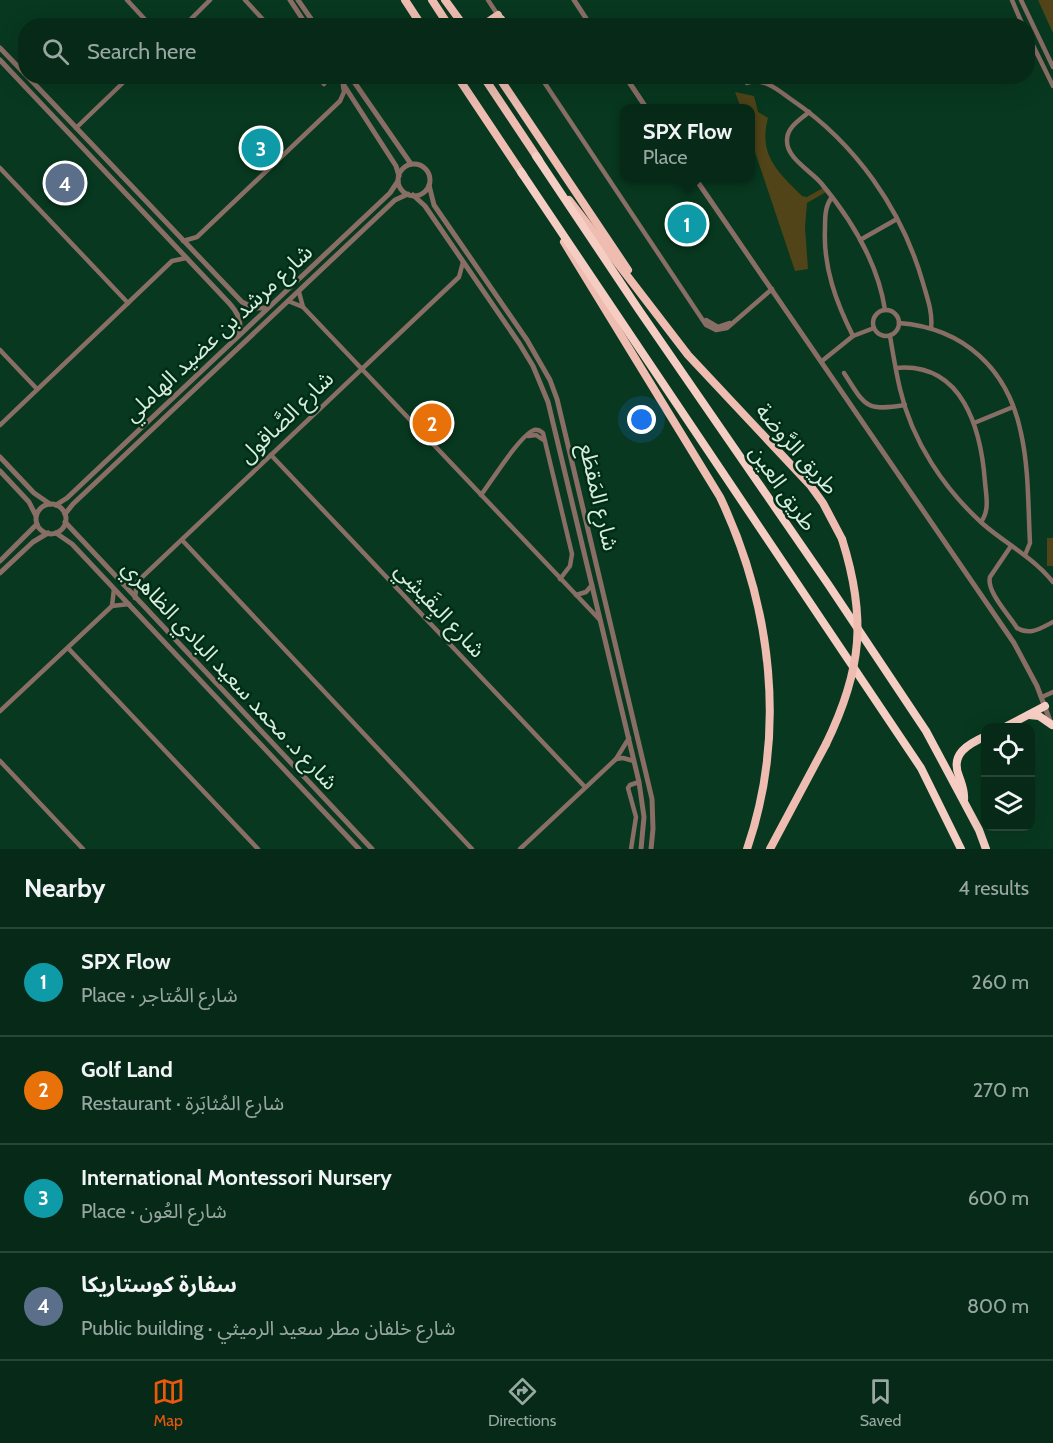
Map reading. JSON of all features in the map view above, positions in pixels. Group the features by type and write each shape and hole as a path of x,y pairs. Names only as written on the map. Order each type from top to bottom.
{"highway":[{"path":"405,0 417,18"},
{"path":"432,0 444,18"},
{"path":"445,0 458,18"},
{"path":"462,84 521,171 701,465 720,497 742,548 760,613 769,691 767,751 763,785 747,849"},
{"name":"طريق الرَّوضة","path":"488,84 536,156 670,333 713,383 796,467 823,503 842,539 849,562 858,622 855,663 845,702 826,744 770,849"},
{"path":"503,84 670,333"},
{"name":"طريق العين","path":"536,156 926,731 986,849"},
{"name":"طريق العين","path":"521,171 921,768 961,849"},
{"path":"1013,723 1049,704"},
{"path":"1024,717 1036,715 1052,726"},
{"path":"964,802 964,791 956,767 958,758 965,747 981,739"}],"street":[{"path":"127,0 144,18"},
{"path":"192,18 210,0"},
{"path":"245,0 262,18"},
{"path":"288,0 300,18"},
{"path":"298,0 310,18"},
{"path":"488,0 500,18"},
{"path":"574,0 586,18"},
{"path":"1012,0 1020,18"},
{"path":"1021,0 1030,18"},
{"path":"1035,29 1053,67"},
{"path":"0,48 18,67"},
{"path":"1035,49 1053,86"},
{"path":"0,60 18,79"},
{"path":"22,84 229,303 240,318 241,325 237,338"},
{"path":"34,84 235,296 248,306 268,308"},
{"path":"76,128 122,84"},
{"path":"183,241 197,237 340,101 344,92 343,84"},
{"path":"344,84 396,166 401,189 411,195 423,193 430,180 426,169 417,164 405,166 399,178"},
{"path":"356,84 411,164"},
{"path":"545,84 706,325 716,330 727,328 772,289"},
{"path":"630,84 644,104"},
{"path":"768,84 809,112 829,130 858,160 878,186 897,219 921,274 932,317 931,328"},
{"path":"340,101 355,101"},
{"path":"49,113 52,108 56,107"},
{"path":"809,112 791,128 787,145 794,157 817,177 860,240 874,272 885,310"},
{"path":"0,168 128,303"},
{"name":"شارع مرشد بن عضيد الهاملي","path":"53,505 67,498 237,338 390,193 399,178"},
{"path":"698,182 1014,643 1042,697 1049,704 1052,726"},
{"name":"شارع المَقطَع","path":"429,185 434,205 527,340 550,380 563,418 652,799 651,849"},
{"name":"شارع مرشد بن عضيد الهاملي","path":"65,514 79,498 394,200 411,195"},
{"name":"شارع المَقطَع","path":"411,195 425,206 519,343 541,382 574,507 639,782 644,817 641,849"},
{"path":"832,197 827,205 825,222 827,266 836,298 853,336"},
{"path":"860,240 897,219"},
{"path":"193,251 197,237"},
{"path":"0,425 172,261 176,246"},
{"path":"172,261 186,258"},
{"path":"463,262 459,277 474,279"},
{"name":"شارع الصَّاقول","path":"137,582 459,277"},
{"path":"299,291 303,307"},
{"path":"229,303 235,296"},
{"path":"288,302 303,307 602,622"},
{"path":"885,310 895,314 899,323 895,332 890,336 879,334 874,328 874,318 878,312 885,310"},
{"path":"899,323 931,328 959,340 982,357 1000,381 1013,407 1022,434 1028,479 1030,543 1025,555"},
{"path":"822,361 853,336 874,328"},
{"path":"890,336 905,405 917,436 938,473 981,522 1041,568 1053,582"},
{"path":"0,350 38,389"},
{"path":"896,368 923,370 941,379 956,391 974,423 982,451 987,503 986,513 981,522"},
{"path":"844,373 862,399 870,406 880,409 905,405"},
{"path":"974,423 1013,407"},
{"path":"481,495 511,452 532,431 539,430 545,435 572,554 570,566 560,579"},
{"name":"شارع البِقَيشِي","path":"271,455 585,787"},
{"path":"0,458 34,493 65,514 63,527 56,533 43,531 37,524 29,502 0,471"},
{"path":"36,516 40,509 53,505"},
{"path":"574,507 580,505 584,507"},
{"name":"شارع د. محمد سعيد البادي الظاهري","path":"65,522 372,849"},
{"path":"0,561 37,524"},
{"path":"0,573 33,542 48,533"},
{"name":"شارع د. محمد سعيد البادي الظاهري","path":"56,533 67,539 359,849"},
{"path":"182,540 472,849"},
{"path":"1011,546 990,577 991,589 1017,628 1022,631 1031,632 1053,622"},
{"path":"121,583 137,582 135,598"},
{"path":"576,595 586,592 592,585"},
{"path":"112,606 114,589"},
{"path":"0,711 112,606 129,604"},
{"path":"135,610 141,611 141,605"},
{"path":"68,648 258,849"},
{"path":"617,688 622,696 628,692"},
{"path":"1042,697 1053,692"},
{"path":"520,849 616,759 629,738"},
{"path":"616,759 627,758 634,761"},
{"path":"0,761 83,849"},
{"path":"632,849 636,817 628,788 639,782"}],"shaded area":[{"path":"1038,0 1053,0 1053,33 1052,31"},
{"path":"735,92 754,96 758,112 768,118 766,142 768,153 785,179 802,196 807,197 823,188 826,192 807,203 805,227 808,269 795,271 755,152 755,104 740,104"},
{"path":"1047,538 1053,538 1053,566 1047,566"}],"place":[{"name":"International Montessori Nursery","path":"261,148"},
{"name":"سفارة كوستاريكا","path":"65,183"},
{"name":"SPX Flow","path":"687,224"},
{"name":"Golf Land","path":"432,423"}]}
